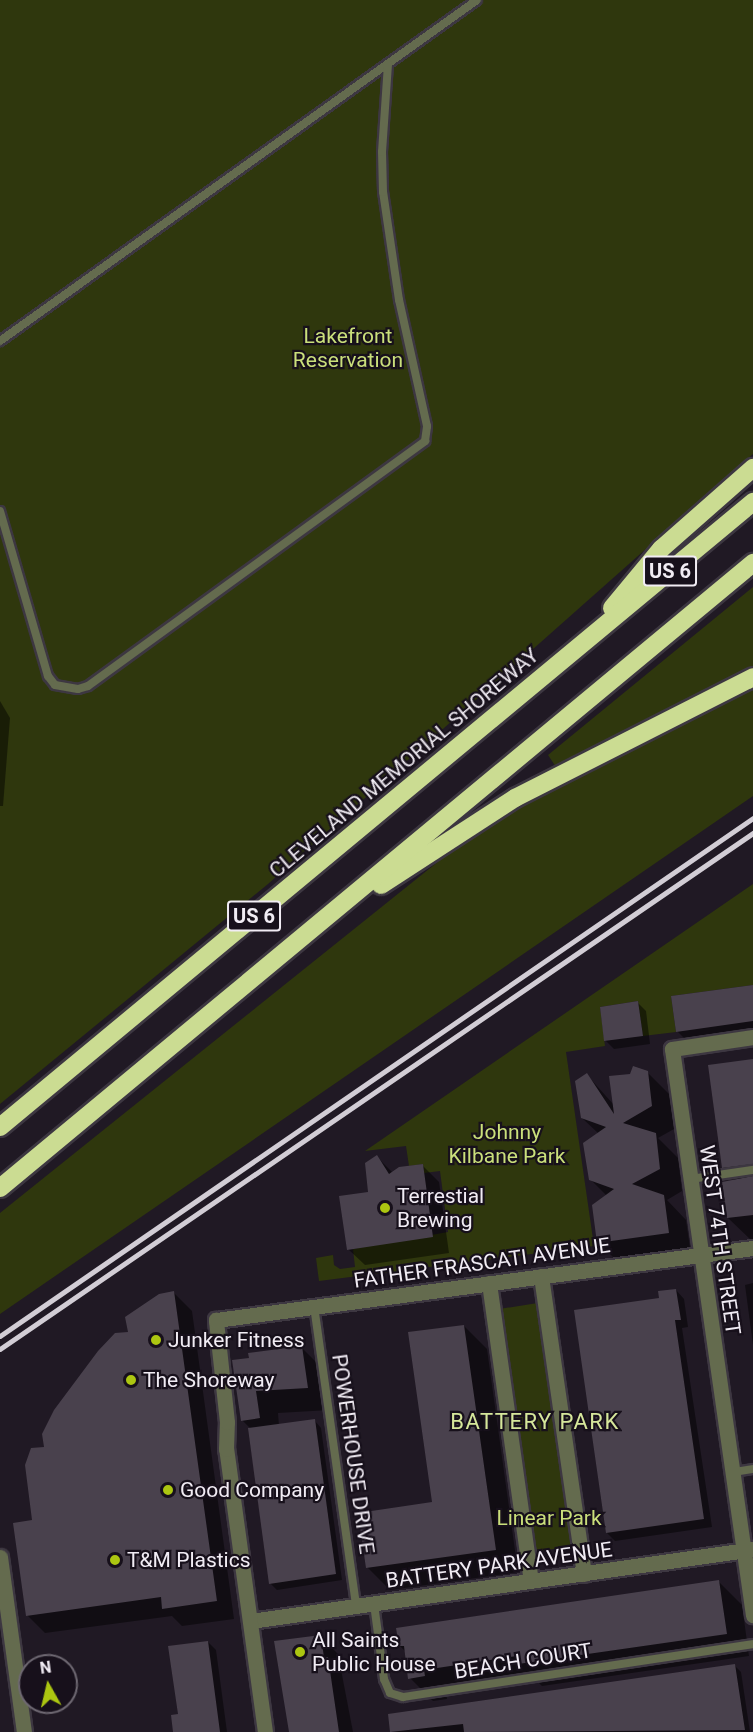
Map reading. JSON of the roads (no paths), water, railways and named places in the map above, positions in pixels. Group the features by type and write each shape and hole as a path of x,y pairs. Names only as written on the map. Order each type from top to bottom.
{"highway":[{"path":"586,640 661,549 753,468"},
{"name":"CLEVELAND MEMORIAL SHOREWAY","path":"0,1127 753,502"},
{"name":"US 6","path":"0,1188 753,563"},
{"path":"308,932 515,798 753,677"}],"street":[{"name":"WEST 74TH STREET","path":"753,1037 672,1049 734,1472 749,1550 753,1615"},
{"name":"FATHER FRASCATI AVENUE","path":"251,1621 225,1449 227,1422 216,1320 753,1248"},
{"path":"541,1276 584,1574"},
{"path":"489,1283 531,1581"},
{"name":"BATTERY PARK AVENUE","path":"251,1621 749,1550"},
{"path":"0,1557 24,1732"},
{"path":"251,1621 265,1732"}],"lane":[{"path":"0,341 477,0"},
{"path":"0,511 48,676 60,687 78,689 98,679 425,441 427,426 399,300 384,202 382,152 388,64"},
{"path":"690,1179 753,1170"},
{"name":"POWERHOUSE DRIVE","path":"314,1306 356,1606"},
{"path":"734,1472 753,1469"},
{"name":"BEACH COURT","path":"374,1604 384,1680 390,1693 403,1697 753,1644"}],"railway":[{"path":"0,1336 753,818"},
{"path":"0,1349 753,833"}],"place":[{"name":"Terrestial Brewing","path":"385,1208"},
{"name":"Junker Fitness","path":"156,1340"},
{"name":"The Shoreway","path":"131,1380"},
{"name":"Good Company","path":"168,1490"},
{"name":"T&M Plastics","path":"115,1560"},
{"name":"All Saints Public House","path":"300,1652"}],"district":[{"name":"BATTERY PARK","path":"535,1422"}],"park label":[{"name":"Lakefront Reservation","path":"348,348"},
{"name":"Johnny Kilbane Park","path":"507,1144"},
{"name":"Linear Park","path":"549,1518"}]}
